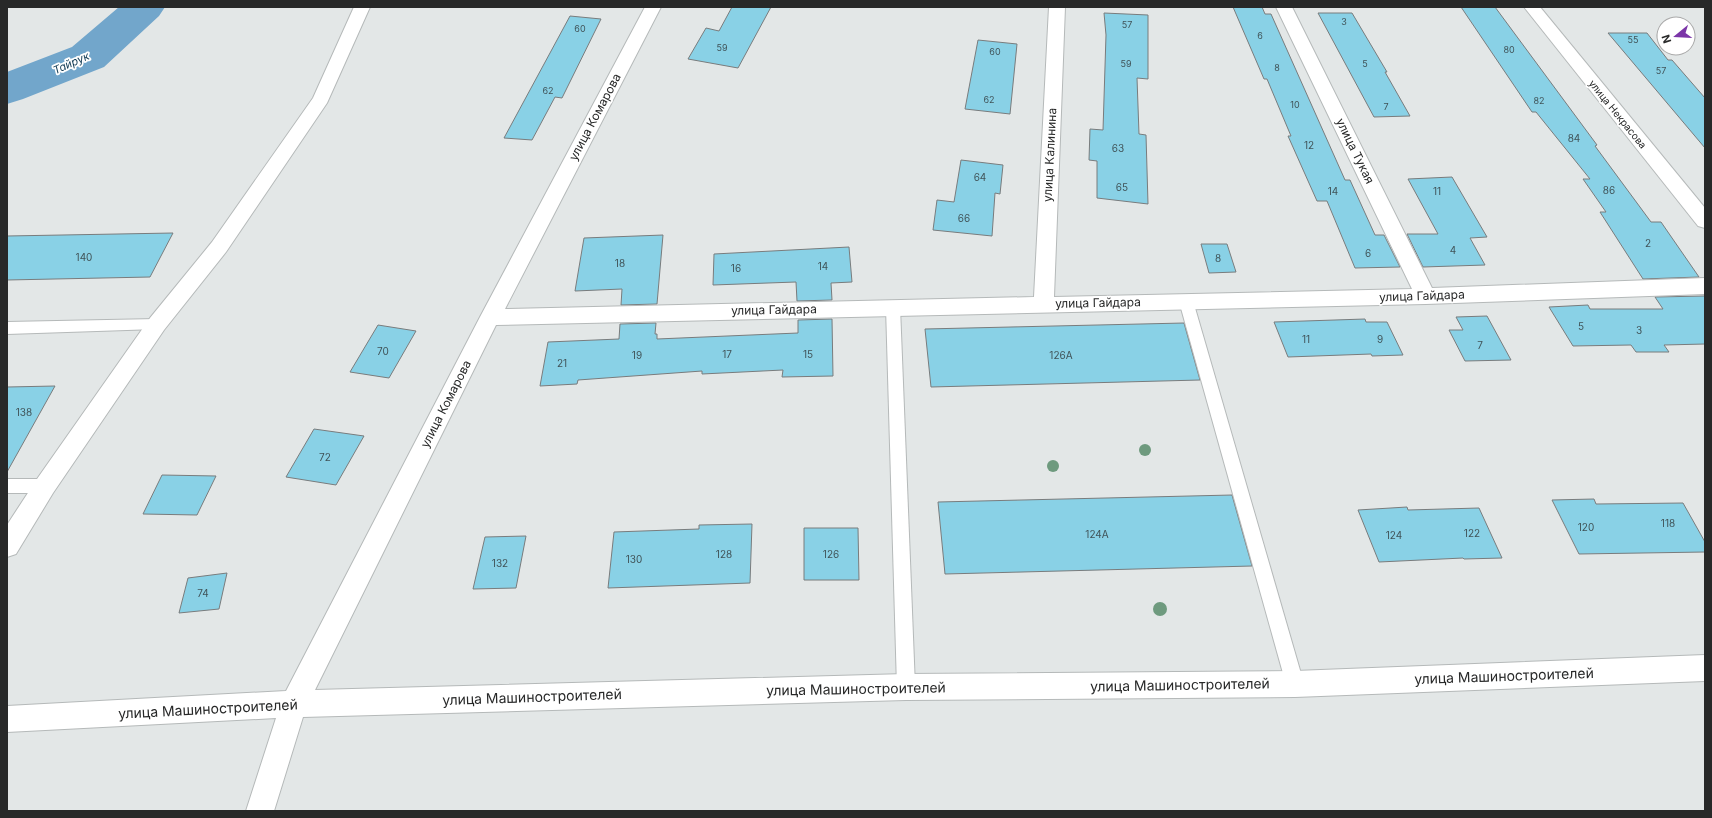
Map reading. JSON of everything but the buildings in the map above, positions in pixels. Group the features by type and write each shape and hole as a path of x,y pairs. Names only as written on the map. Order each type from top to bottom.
{"street":[{"path":"7,546 44,486 157,324 219,247 321,99 362,7"},
{"name":"улица Комарова","path":"260,811 294,704 490,317 653,7"},
{"name":"улица Калинина","path":"1044,304 1057,7"},
{"name":"улица Тукая","path":"1284,7 1426,296"},
{"name":"улица Некрасова","path":"1532,7 1705,221"},
{"name":"улица Гайдара","path":"490,317 1426,296 1705,286"},
{"name":"улица Машиностроителей","path":"7,719 294,704 906,687 1296,684 1705,668"}],"lane":[{"path":"1186,301 1296,684"},
{"path":"893,307 906,687"},
{"path":"7,328 157,324"},
{"path":"7,486 44,486"}],"waterway":[{"name":"Тайрук","path":"7,89 88,57 144,7"}]}
